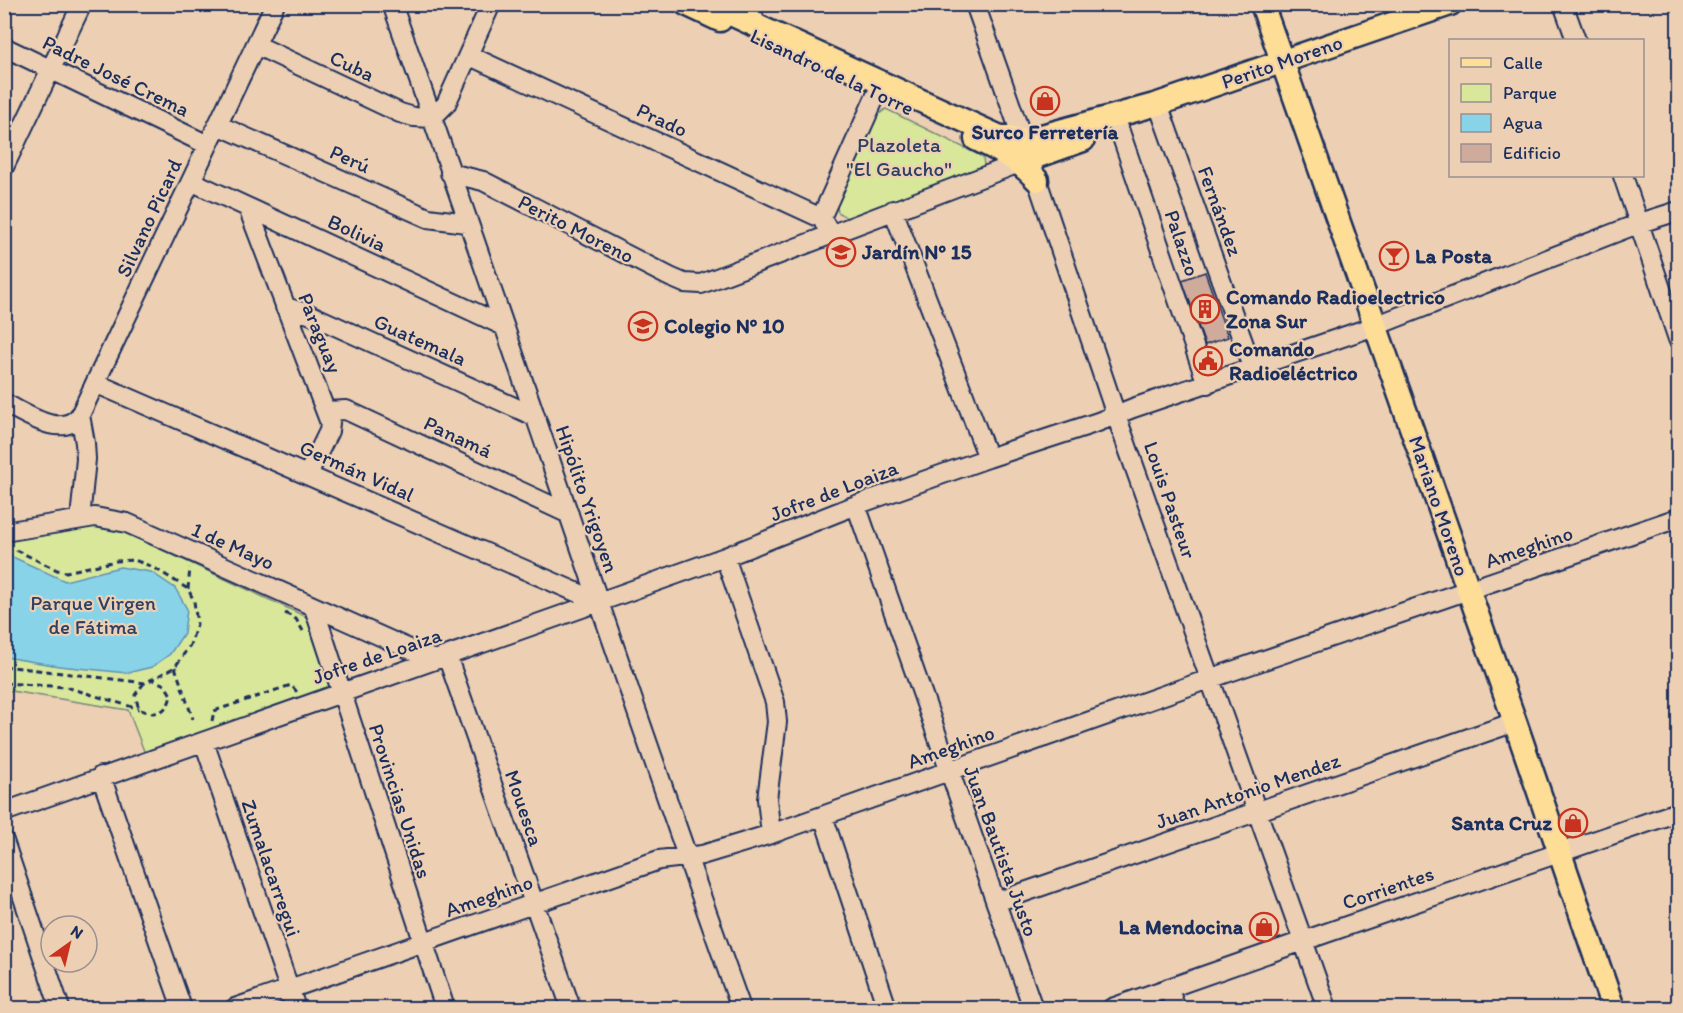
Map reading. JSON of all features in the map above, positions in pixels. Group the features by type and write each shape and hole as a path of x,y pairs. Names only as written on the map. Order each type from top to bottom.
{"main road":[{"name":"Lisandro de la Torre","path":"686,4 992,147 1027,160"},
{"name":"Lisandro de la Torre","path":"709,4 998,136 1027,160"},
{"name":"Mariano Moreno","path":"1262,4 1515,722 1613,1008"},
{"name":"Perito Moreno","path":"1027,160 1115,117 1450,4"}],"street":[{"path":"4,167 82,4"},
{"name":"Silvano Picard","path":"80,416 275,4"},
{"name":"Hipólito Yrigoyen","path":"392,4 686,857 741,1008"},
{"path":"432,118 446,104 491,4"},
{"path":"749,4 757,27"},
{"name":"Louis Pasteur","path":"975,4 1116,415 1327,1008"},
{"path":"1563,4 1576,39"},
{"name":"Cuba","path":"256,45 400,113 432,118"},
{"name":"Padre José Crema","path":"4,47 208,145"},
{"name":"Prado","path":"468,55 821,218"},
{"path":"831,234 821,218 877,93"},
{"name":"Fernández","path":"1158,104 1252,367"},
{"name":"Palazzo","path":"1115,117 1207,384"},
{"name":"Perú","path":"218,125 428,218 467,223"},
{"name":"Perito Moreno","path":"450,173 483,181 670,277 684,283 701,284 1027,160"},
{"path":"1623,177 1678,339"},
{"name":"Bolivia","path":"191,181 504,326"},
{"name":"Paraguay","path":"248,208 330,423 329,430 308,474"},
{"path":"893,210 988,458"},
{"name":"Jofre de Loaiza","path":"4,812 208,735 341,693 599,602 988,458 1376,326 1640,223 1678,211"},
{"name":"Guatemala","path":"285,307 309,314 534,416"},
{"name":"Germán Vidal","path":"96,383 599,602"},
{"path":"4,403 57,426 76,422 80,416"},
{"name":"Panamá","path":"327,411 346,410 569,514"},
{"path":"80,416 86,443 80,519"},
{"name":"Juan Bautista Justo","path":"856,505 1033,1008"},
{"name":"Ameghino","path":"235,1008 659,860 702,855 771,834 1209,679 1678,518"},
{"name":"1 de Mayo","path":"11,540 80,519 109,519 128,523 314,608 441,658"},
{"path":"725,556 775,702 777,722 767,799 771,834"},
{"name":"Provincias Unidas","path":"314,608 446,1008"},
{"name":"Mouesca","path":"441,658 571,1008"},
{"name":"Juan Antonio Mendez","path":"996,902 1515,722"},
{"name":"Zumalacarregui","path":"208,735 296,1008"},
{"path":"101,776 182,1008"},
{"name":"Corrientes","path":"1112,1008 1678,812"},
{"path":"823,816 887,1008"},
{"path":"4,841 60,1008"},
{"path":"1168,988 1176,1008"}],"path":[{"path":"4,544 57,570 66,572 116,561 134,560 153,567 188,589 194,601 196,624 190,645 175,667 145,683 135,695 139,709"},
{"path":"180,564 200,573"},
{"path":"188,589 190,568"},
{"path":"278,609 296,619 305,638"},
{"path":"4,666 145,683"},
{"path":"175,667 193,719"},
{"path":"4,683 66,687 155,714 162,712 170,701 171,694 165,685 151,680"},
{"path":"208,735 214,711 291,685 302,698"}],"green space":[{"name":"Plazoleta \"El Gaucho\"","path":"886,109 983,157 984,166 847,218 838,212 836,202 878,115"},
{"name":"Parque Virgen de Fátima","path":"4,522 80,524 115,528 313,620 333,690 146,756 128,710 5,690"}],"water":[{"path":"4,553 65,581 120,567 151,572 175,588 187,609 184,633 170,654 152,667 127,673 59,666 5,657"}],"building":[{"name":"Comando Radioelectrico Zona Sur","path":"1205,272 1228,337 1205,345 1182,280"}],"place":[{"name":"Surco Ferretería","path":"1045,101"},
{"name":"Jardín Nº 15","path":"841,252"},
{"name":"La Posta","path":"1394,256"},
{"name":"Comando Radioelectrico Zona Sur","path":"1205,309"},
{"name":"Colegio Nº 10","path":"643,326"},
{"name":"Comando Radioeléctrico","path":"1208,361"},
{"name":"Santa Cruz","path":"1573,823"},
{"name":"La Mendocina","path":"1264,927"}]}
